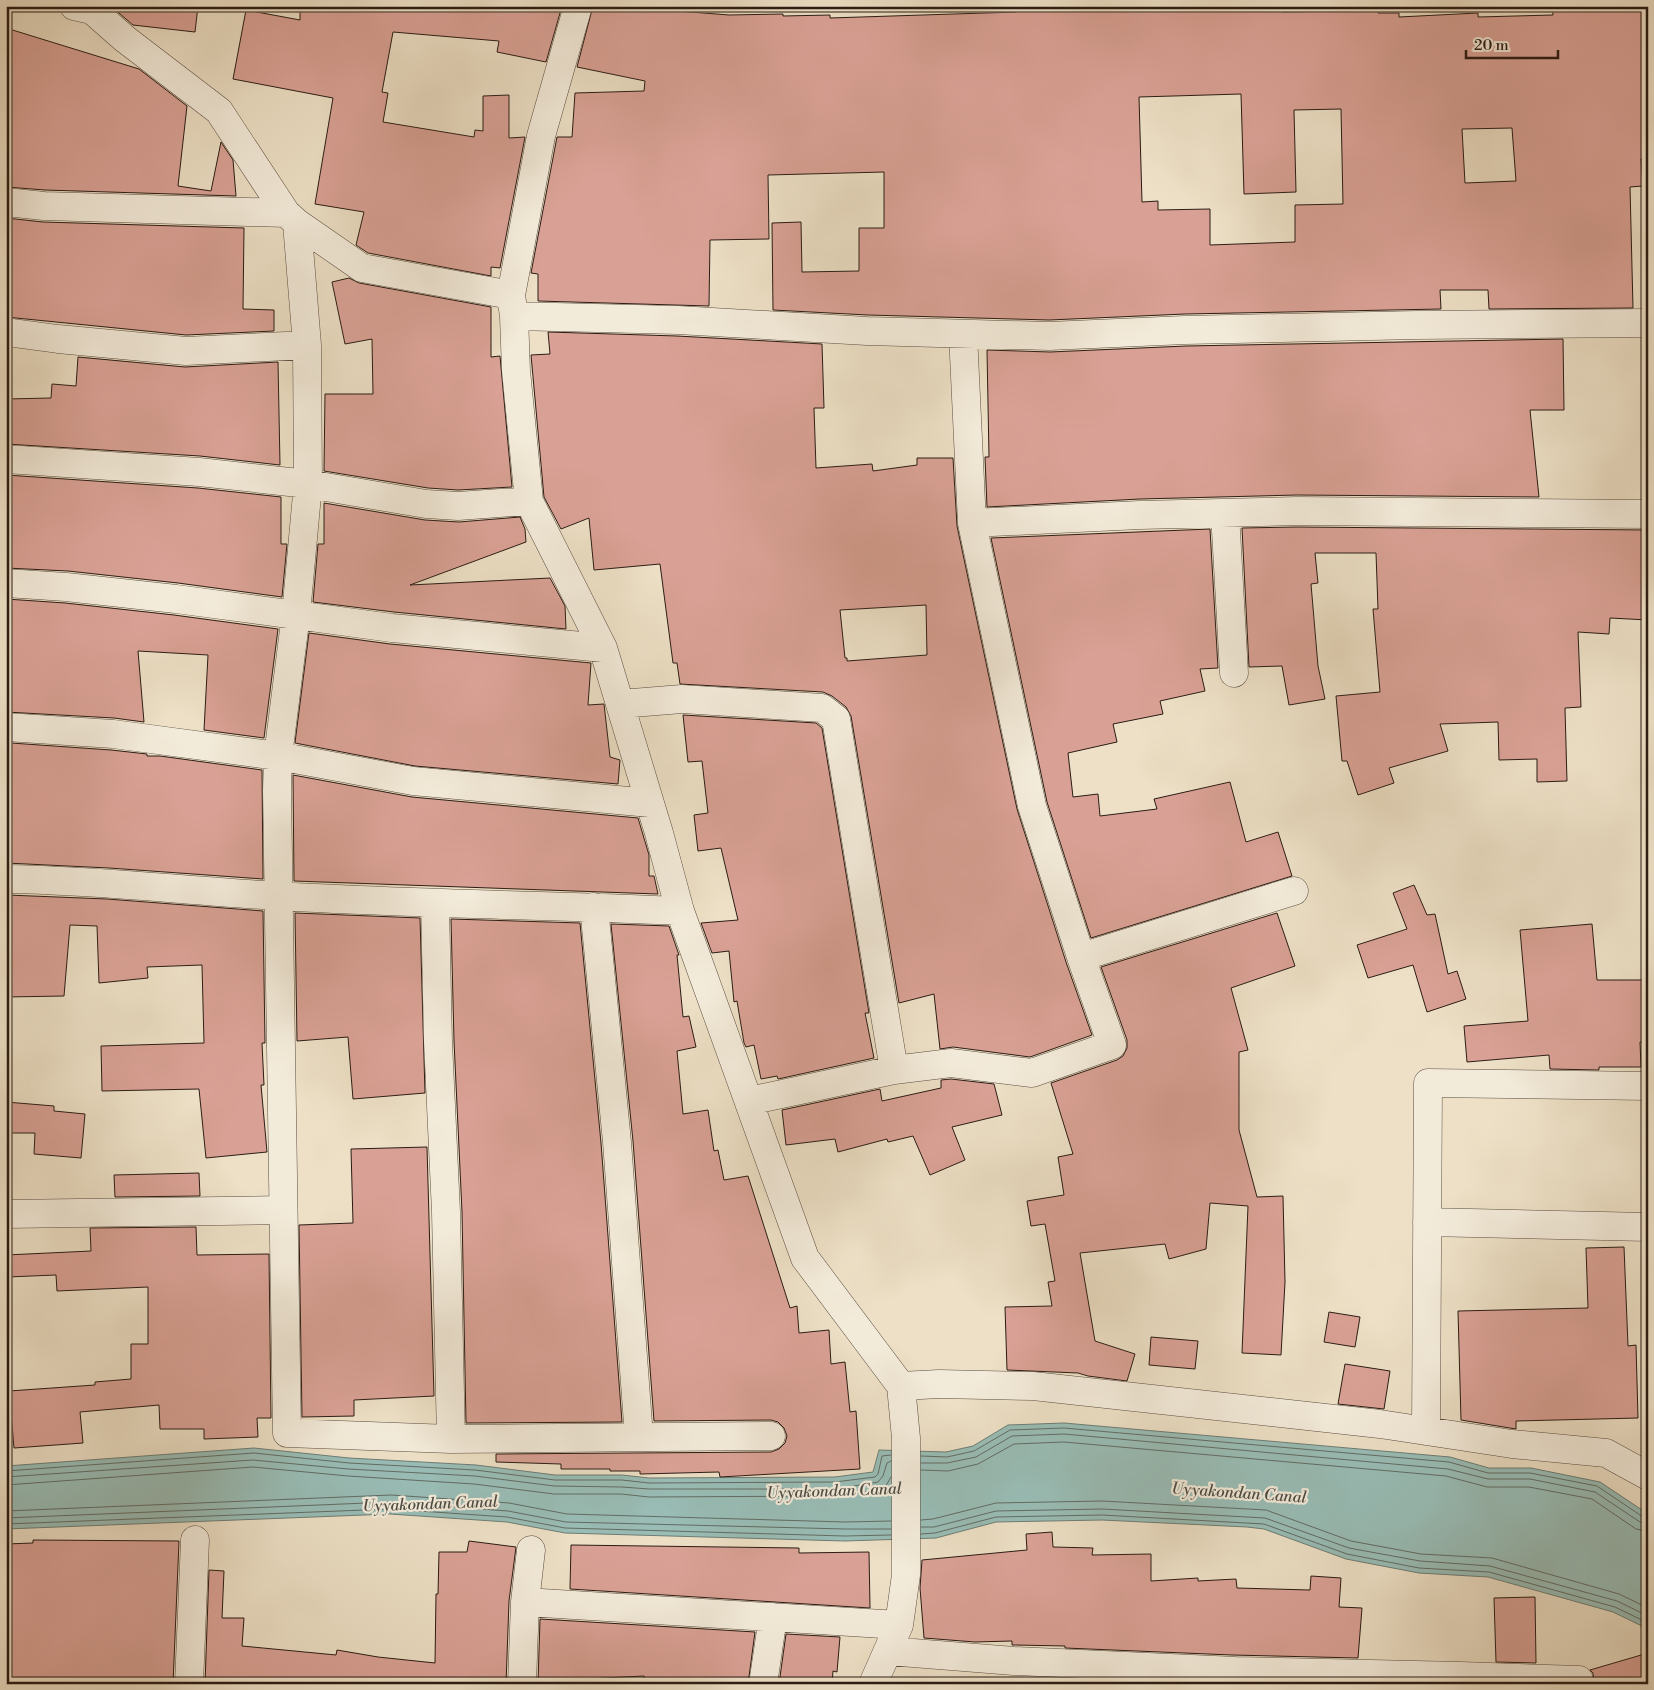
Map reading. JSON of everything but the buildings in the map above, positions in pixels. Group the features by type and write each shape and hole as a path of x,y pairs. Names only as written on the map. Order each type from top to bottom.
{"street":[{"path":"74,6 92,10 125,40 219,111 292,218 362,268 513,306 678,320 867,332 1049,336 1185,330 1417,324 1648,323"},
{"path":"578,6 541,136 513,306 516,371 529,501 603,648 650,803 680,911 805,1258 901,1386 906,1438 906,1574 899,1625 873,1684"},
{"path":"6,202 44,206 292,218"},
{"path":"292,218 308,345 308,484 296,614 278,756 278,896 286,1433 451,1438 771,1436"},
{"path":"6,332 58,339 186,351 308,345"},
{"path":"749,1101 894,1070 951,1063 1032,1073 1112,1045 1032,806 972,524 963,334"},
{"path":"6,459 199,472 308,484 426,504 458,506 529,501"},
{"path":"972,524 1140,515 1307,511 1648,514"},
{"path":"1225,513 1234,673"},
{"path":"6,583 66,587 176,599 392,628 603,648"},
{"path":"620,704 682,699 822,708 836,719 894,1070"},
{"path":"6,726 113,734 278,756 413,781 650,803"},
{"path":"6,879 61,880 278,896 435,904 594,907 680,911"},
{"path":"1081,957 1294,891"},
{"path":"435,904 438,1042 446,1212 451,1438"},
{"path":"594,907 616,1142 639,1437"},
{"path":"1426,1431 1428,1083 1648,1086"},
{"path":"6,1214 283,1210"},
{"path":"1427,1222 1648,1227"},
{"path":"901,1386 939,1384 1033,1386 1380,1424 1512,1444 1606,1453 1648,1476"},
{"path":"188,1684 196,1540"},
{"path":"522,1684 525,1602 531,1550"},
{"path":"525,1602 899,1625"},
{"path":"763,1684 773,1617"},
{"path":"888,1651 1014,1661 1226,1671 1461,1680 1579,1680"}],"water":[{"name":"Uyyakondan Canal","path":"1064,1423 1450,1457 1489,1468 1531,1468 1600,1482 1648,1514 1648,1629 1613,1612 1488,1577 1419,1573 1346,1559 1264,1529 1247,1527 1102,1520 996,1522 936,1538 845,1541 565,1533 507,1522 390,1514 6,1529 6,1466 254,1448 349,1458 476,1465 555,1475 622,1475 649,1478 835,1477 873,1472 879,1450 946,1452 973,1446 1008,1425"}]}
